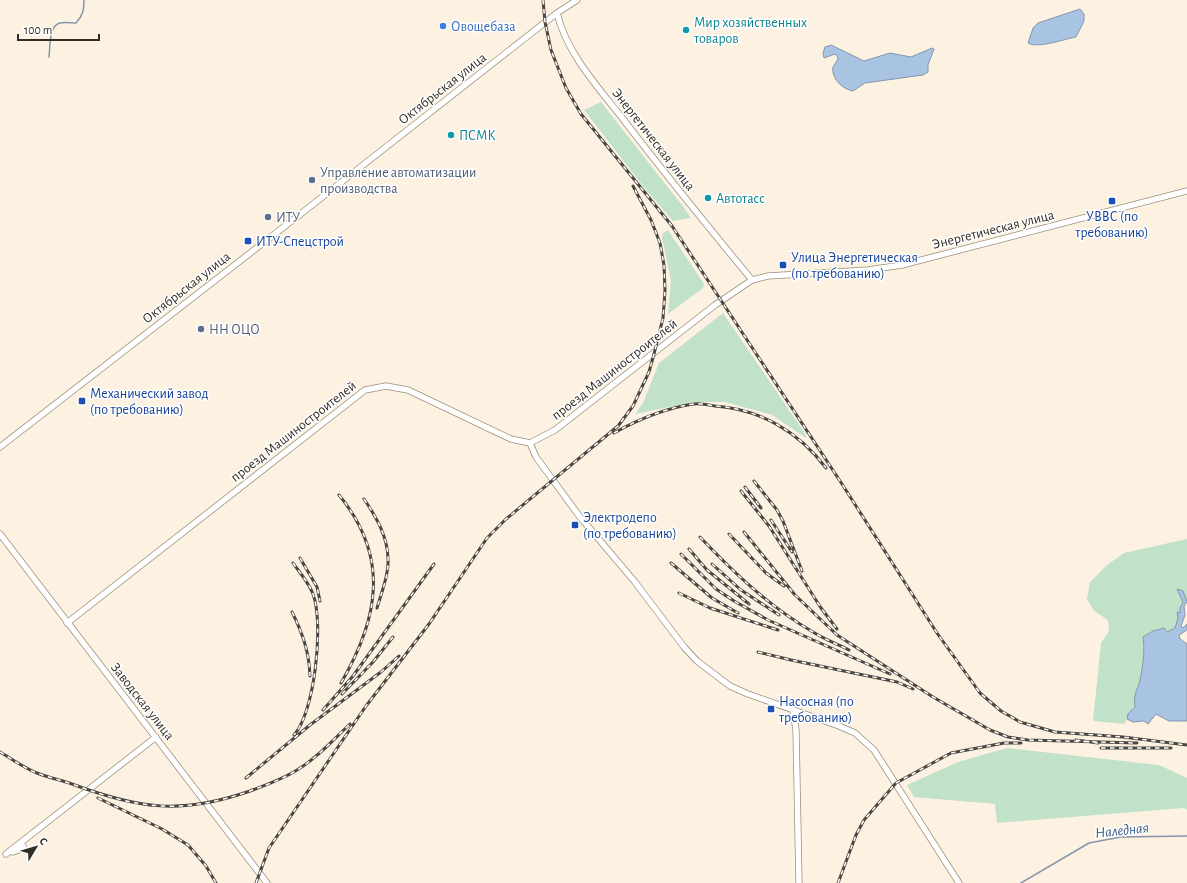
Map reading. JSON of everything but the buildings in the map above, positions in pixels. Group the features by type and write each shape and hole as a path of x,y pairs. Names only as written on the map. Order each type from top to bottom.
{"street":[{"name":"Октябрьская улица","path":"0,447 307,210 557,13 577,0"},
{"name":"Энергетическая улица","path":"557,13 561,32 575,56 663,171 752,280 768,276 868,270 902,265 1187,191"},
{"name":"проезд Машиностроителей","path":"67,623 365,390 386,386 408,390 511,439 530,443 555,430 715,305 752,280"},
{"path":"530,443 536,457 580,517 635,582 684,647 698,661 730,686 855,733 874,750 959,883"},
{"name":"Заводская улица","path":"0,534 267,883"},
{"path":"793,710 796,730 799,883"},
{"path":"21,843 156,737"}],"shaded area":[{"path":"0,0 1187,0 1187,883 0,883"}],"green space":[{"path":"601,102 691,218 673,221 646,190 584,110"},
{"path":"668,230 704,284 703,288 668,314 671,280 662,238 663,233"},
{"path":"723,313 806,435 806,438 772,415 725,402 694,402 635,414 643,403 659,363"},
{"path":"1187,539 1187,602 1180,592 1183,602 1180,608 1180,613 1177,612 1178,618 1175,628 1167,632 1164,628 1153,631 1143,637 1143,664 1135,696 1135,707 1128,714 1125,724 1093,721 1101,643 1109,631 1108,620 1094,611 1087,599 1090,582 1107,565 1124,553"},
{"path":"1007,748 1159,765 1187,778 1187,810 1184,808 997,823 995,804 914,797 907,785 958,762"}],"water":[{"path":"1080,9 1084,14 1084,21 1076,37 1038,45 1028,43 1033,28 1038,23"},
{"path":"831,45 864,61 890,53 911,57 932,48 934,49 928,65 928,72 923,75 865,83 853,91 841,85 834,75 833,67 838,59 837,56 835,54 824,58 823,53 825,47"},
{"path":"1177,589 1183,591 1187,602 1184,606 1185,615 1181,626 1183,628 1187,624 1187,630 1179,635 1180,639 1187,644 1187,721 1169,721 1156,714 1148,724 1144,721 1133,722 1127,719 1128,714 1135,707 1135,696 1143,664 1143,637 1153,631 1164,628 1167,632 1175,628 1178,618 1177,612 1180,613 1180,608 1183,602"}],"waterway":[{"path":"49,57 51,37 54,28 60,23 76,23 83,12 84,0"},
{"name":"Наледная","path":"1021,883 1089,843 1121,837 1187,836"}],"railway":[{"path":"543,0 545,22 551,50 566,88 581,114 672,226 842,484 937,633 980,693 1001,711 1020,722 1055,732 1123,737 1187,745"},
{"path":"256,883 269,848 366,706 429,624 487,538 506,519 618,426 633,406 649,372 663,318 665,291 664,265 660,243 651,220 633,186"},
{"path":"614,433 633,423 673,408 694,404 732,408 763,417 791,433 804,444 826,468"},
{"path":"754,481 777,510 783,521 802,571"},
{"path":"745,487 761,508"},
{"path":"741,491 769,526 821,608 837,629"},
{"path":"339,495 355,518 366,541 372,565 373,588 371,611 364,635 354,659 341,683"},
{"path":"364,499 381,529 388,554 387,574 377,608"},
{"path":"771,520 792,552"},
{"path":"744,532 795,595 837,635 933,697 990,730 1008,737 1028,740 1137,743"},
{"path":"729,534 766,573 784,586"},
{"path":"700,537 753,589 782,612 817,635 849,650"},
{"path":"689,549 707,570 749,604"},
{"path":"681,554 716,589 734,601 768,620 890,674"},
{"path":"300,558 317,587 320,601"},
{"path":"293,563 307,582 313,594 318,625 316,667 312,688 301,724 294,735"},
{"path":"671,563 712,598 738,613"},
{"path":"323,710 353,676 434,564"},
{"path":"712,564 741,590 779,615"},
{"path":"679,593 710,608 778,630"},
{"path":"292,612 305,643 310,676"},
{"path":"342,694 373,662 393,637"},
{"path":"758,652 897,682 913,689"},
{"path":"246,778 310,725 381,672 399,656"},
{"path":"0,752 37,773 118,799 140,804 181,806 202,804 225,799 274,782 297,770 311,760 350,724"},
{"path":"1076,740 1098,743"},
{"path":"838,883 856,835 864,820 896,783 951,753 1004,743 1021,743"},
{"path":"1101,748 1171,748"},
{"path":"98,798 162,829 188,845 206,866 216,883"}],"place":[{"name":"Овощебаза","path":"443,26"},
{"name":"Мир хозяйственных товаров","path":"686,30"},
{"name":"ПСМК","path":"451,135"},
{"name":"Управление автоматизации производства","path":"312,180"},
{"name":"Автотасс","path":"708,198"},
{"name":"УВВС (по требованию)","path":"1112,201"},
{"name":"ИТУ","path":"268,217"},
{"name":"ИТУ-Спецстрой","path":"248,241"},
{"name":"Улица Энергетическая (по требованию)","path":"783,265"},
{"name":"НН ОЦО","path":"201,329"},
{"name":"Механический завод (по требованию)","path":"82,401"},
{"name":"Электродепо (по требованию)","path":"575,525"},
{"name":"Насосная (по требованию)","path":"771,709"}]}
